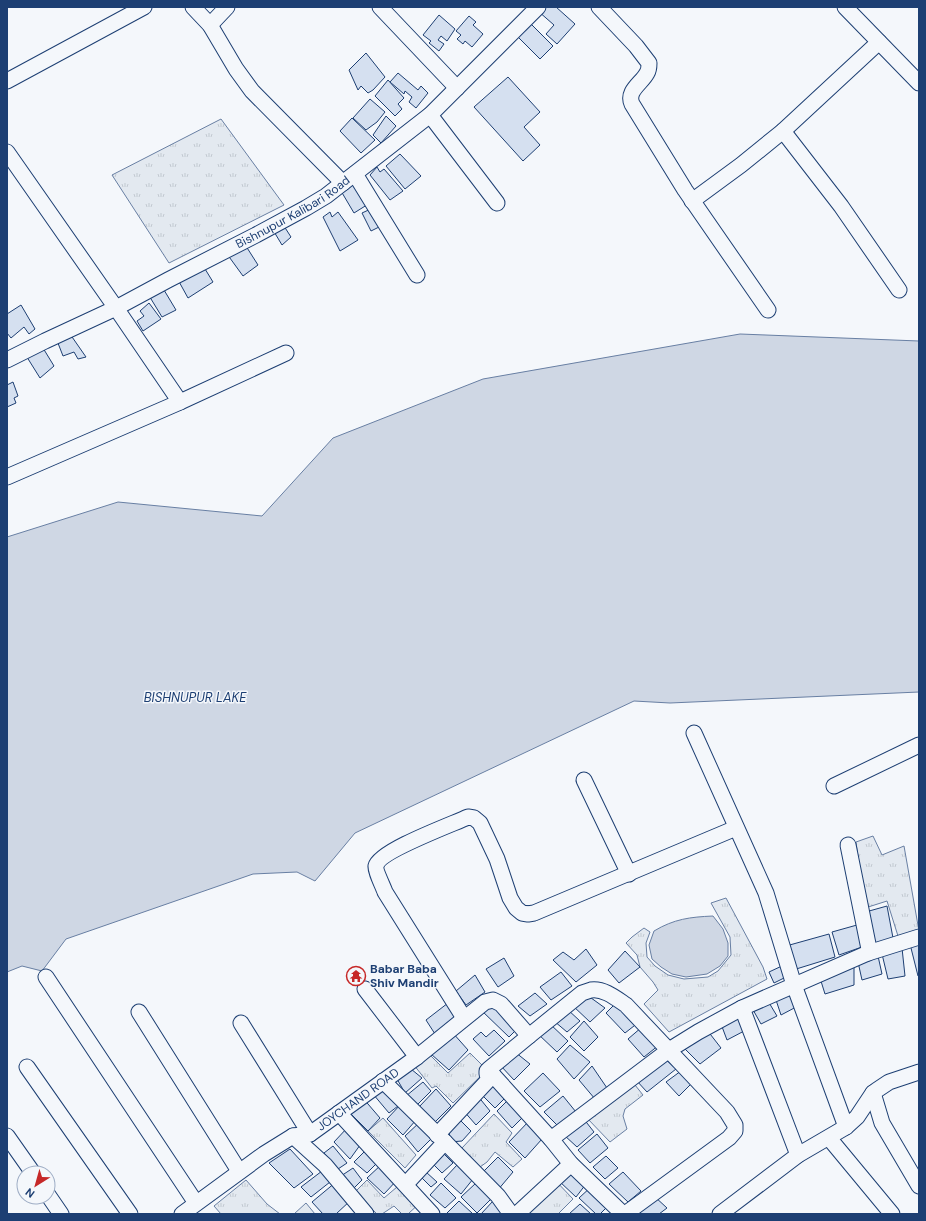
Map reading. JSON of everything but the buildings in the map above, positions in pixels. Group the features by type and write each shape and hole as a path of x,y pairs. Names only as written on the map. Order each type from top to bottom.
{"street":[{"path":"7,81 144,7"},
{"path":"194,7 210,25 236,69 252,91 349,178 417,275"},
{"path":"210,25 227,7"},
{"path":"380,7 457,88"},
{"name":"Bishnupur Kalibari Road","path":"7,360 116,308 256,235 326,196 430,115 538,7"},
{"path":"598,7 636,46 649,63 647,73 636,85 630,101 692,201 768,310"},
{"path":"845,7 919,83"},
{"path":"692,201 741,166 783,131 879,42"},
{"path":"430,115 496,203"},
{"path":"783,131 841,206 899,290"},
{"path":"7,152 180,402"},
{"path":"7,477 180,402 286,353"},
{"path":"694,733 766,893 794,985 846,1127"},
{"path":"834,786 919,745"},
{"path":"584,780 629,874"},
{"path":"464,1018 385,892 376,870 376,864 387,854 468,817 474,818 480,823 494,852 510,898 516,908 522,913 528,914 534,913 629,874 736,828"},
{"path":"848,846 869,949 868,953"},
{"path":"551,1139 669,1050 742,1008 868,953 919,937"},
{"path":"46,977 196,1203"},
{"path":"366,988 416,1057"},
{"path":"592,990 600,990 626,1005 669,1050 727,1112 735,1125 735,1132 729,1138 624,1214 571,1164 551,1139 490,1075 488,1070 529,1036 582,993 592,990"},
{"name":"JOYCHAND ROAD","path":"293,1136 310,1134 416,1057 485,1002 493,1000 501,1004 529,1036"},
{"path":"742,1008 798,1155"},
{"path":"138,1012 239,1171"},
{"path":"240,1023 310,1134"},
{"path":"27,1067 130,1214"},
{"path":"720,1214 798,1155 846,1127 857,1117 873,1093 877,1090 889,1082 919,1072"},
{"path":"406,1184 490,1075"},
{"path":"383,1081 498,1196 511,1214"},
{"path":"873,1093 882,1123 919,1186"},
{"path":"339,1113 432,1214"},
{"path":"7,1136 27,1165"},
{"path":"182,1214 239,1171 293,1136 325,1165 366,1214"},
{"path":"829,1138 892,1214"},
{"path":"517,1214 571,1164"},
{"path":"55,1205 61,1214"}],"green space":[{"path":"221,119 284,205 169,263 112,175"},
{"path":"873,836 882,855 904,846 919,931 898,936 887,901 865,908 856,842"},
{"path":"726,898 763,967 767,979 669,1032 644,1004 658,990 640,967 637,955 626,943 644,928 650,932 646,943 647,957 655,966 668,975 684,979 708,977 718,971 731,955 730,937 711,903"},
{"path":"423,1048 448,1073 470,1053 487,1070 453,1103 436,1086 432,1088 410,1060"},
{"path":"631,1080 643,1095 625,1109 623,1116 627,1129 610,1142 586,1117"},
{"path":"494,1114 512,1133 506,1142 522,1159 513,1167 495,1152 487,1162 480,1167 462,1148"},
{"path":"383,1118 416,1155 405,1168 368,1131"},
{"path":"553,1178 573,1199 558,1214 523,1214"},
{"path":"246,1180 267,1204 280,1214 221,1214 214,1206"},
{"path":"367,1180 384,1198 397,1187 404,1188 422,1201 408,1214 402,1214 394,1206 382,1214 377,1214 355,1192"},
{"path":"306,1203 315,1214 294,1214"}],"water":[{"name":"BISHNUPUR LAKE","path":"740,334 919,341 919,692 670,703 634,701 355,833 315,881 297,872 253,874 66,939 42,971 22,966 7,972 7,537 118,502 262,516 333,438 483,379"},
{"path":"713,916 723,929 728,943 728,956 720,966 707,974 686,977 672,974 652,959 649,945 654,931 682,919"}],"place":[{"name":"Babar Baba Shiv Mandir","path":"356,976"}]}
